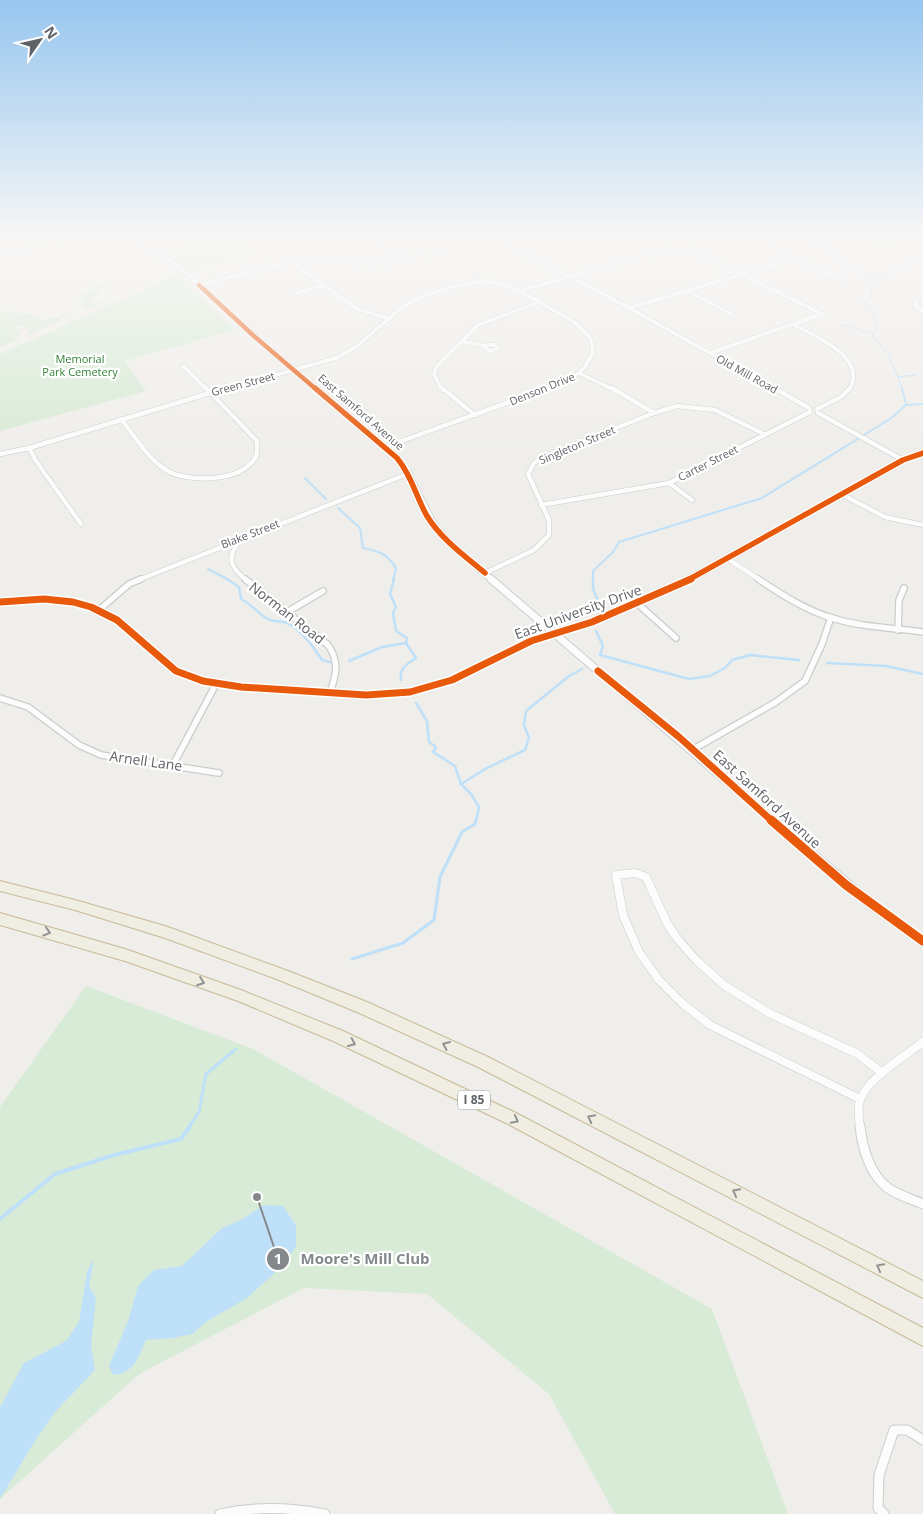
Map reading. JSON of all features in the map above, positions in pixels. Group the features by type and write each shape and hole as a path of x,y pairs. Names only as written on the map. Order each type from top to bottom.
{"highway":[{"path":"0,886 75,905 165,932 284,975 362,1007 483,1062 923,1290"},
{"name":"I 85","path":"0,919 125,954 241,996 338,1036 511,1118 923,1337"}],"main road":[{"name":"East University Drive","path":"0,602 23,599 54,599 73,602 99,610 117,620 164,663 176,671 189,677 216,684 330,693 388,695 431,687 456,678 525,644 592,622 687,582 903,460 923,454"}],"street":[{"name":"East Samford Avenue","path":"226,310 255,337 385,447 410,473 421,503 432,523 442,535 847,886 923,941"},
{"path":"359,310 390,319"},
{"name":"Green Street","path":"0,454 29,448 347,354 365,342 401,310"},
{"path":"475,415 440,387 434,374 437,366 475,327 490,319 517,310"},
{"name":"Denson Drive","path":"385,447 559,385 581,374 594,350 590,336 580,326 552,310"},
{"name":"Old Mill Road","path":"632,310 810,410"},
{"path":"723,310 731,314"},
{"path":"710,353 822,314 813,310"},
{"path":"792,324 835,347 847,358 854,372 854,381 848,391 818,411"},
{"path":"461,340 485,346"},
{"path":"121,420 167,470 189,478 224,476 248,466 258,456 259,448 253,435 183,366"},
{"path":"581,374 608,386 654,413"},
{"name":"Singleton Street","path":"486,573 528,553 547,539 551,530 550,520 529,482 528,474 534,463 543,458 654,413 677,406 703,407 725,414 764,434"},
{"path":"810,410 818,411 903,460"},
{"name":"Carter Street","path":"541,504 669,483 810,410"},
{"path":"29,448 81,524"},
{"name":"Blake Street","path":"99,610 129,584 144,576 410,473"},
{"path":"669,483 692,500"},
{"path":"841,494 885,517 923,525"},
{"name":"Norman Road","path":"242,538 230,556 230,562 234,570 328,644 336,654 338,666 330,693"},
{"path":"728,559 791,599 830,617 858,624 923,632"},
{"path":"898,630 899,600 904,588"},
{"path":"287,612 323,591"},
{"path":"638,604 676,638"},
{"path":"692,750 776,702 805,681 822,644 830,617"},
{"path":"173,765 216,684"},
{"name":"Arnell Lane","path":"0,698 33,709 65,736 91,751 134,761 219,773"},
{"path":"860,1099 710,1025 665,988 642,957 625,921 616,875 635,873 646,877 667,923 676,937 696,960 732,991 771,1014 858,1054 882,1074"},
{"path":"923,1042 882,1074 860,1099 857,1115 860,1136 878,1179 886,1186 923,1204"},
{"path":"884,1514 878,1508 879,1475 894,1430 907,1430 923,1440"},
{"path":"220,1514 266,1506 300,1508 325,1514"}],"green space":[{"path":"81,310 59,319 62,321 27,336 29,329 22,329 24,327 16,326 14,328 21,332 16,338 23,338 0,347 0,311 31,314 45,320"},
{"name":"Memorial Park Cemetery","path":"99,310 214,310 235,330 125,361 146,391 0,431 0,354 67,324 66,322"},
{"path":"86,986 253,1049 712,1309 788,1514 615,1514 549,1394 427,1294 304,1288 139,1374 0,1499 0,1107"}],"water":[{"path":"263,1205 283,1206 296,1225 296,1247 279,1269 247,1298 206,1322 192,1334 173,1338 146,1340 131,1368 120,1374 113,1375 109,1366 128,1321 138,1286 154,1270 182,1266 222,1228 243,1219"},
{"path":"94,1259 89,1286 96,1298 91,1345 95,1370 55,1412 0,1499 0,1407 24,1363 66,1341 79,1322 87,1271"}],"waterway":[{"path":"871,310 875,311 873,317 877,328 872,336 889,355 903,390"},
{"path":"841,324 872,334"},
{"path":"898,377 916,375"},
{"path":"902,388 906,405"},
{"path":"906,405 923,404"},
{"path":"600,606 593,589 593,571 613,552 619,542 762,498 890,419 906,405"},
{"path":"305,478 326,499"},
{"path":"338,508 360,528 363,548 373,550 390,560 396,569 393,580"},
{"path":"208,569 229,580"},
{"path":"227,579 239,587 241,599 268,619 284,622 295,628 306,638 322,660 330,662"},
{"path":"394,579 390,594 396,607 393,613 396,631 407,638 406,643"},
{"path":"596,631 603,646 600,655 689,679 710,676 725,668 732,660 750,655 799,660"},
{"path":"349,661 382,647 406,643"},
{"path":"401,680 402,669 416,658 406,643"},
{"path":"827,663 886,666 923,674"},
{"path":"461,784 487,768 525,750 529,738 524,725 526,711 569,676 582,669"},
{"path":"416,703 427,721 429,742 436,747 433,752 455,766 461,784"},
{"path":"461,784 471,794 479,807 476,821"},
{"path":"352,959 403,943 434,920 440,877 462,832 475,824 476,820"},
{"path":"189,1127 199,1112 206,1074 236,1049"},
{"path":"0,1219 55,1174 114,1155 181,1139 190,1126"}],"cycle path":[{"path":"226,310 397,458 408,472 427,516 439,532 485,573"},
{"path":"0,602 44,599 73,602 91,607 117,620 176,671 203,681 241,687 366,695 410,692 452,680 531,641 592,622 681,584 903,460 923,453"},
{"path":"598,671 679,737 846,885 923,941"}],"place":[{"name":"Moore's Mill Club","path":"257,1197"}]}
